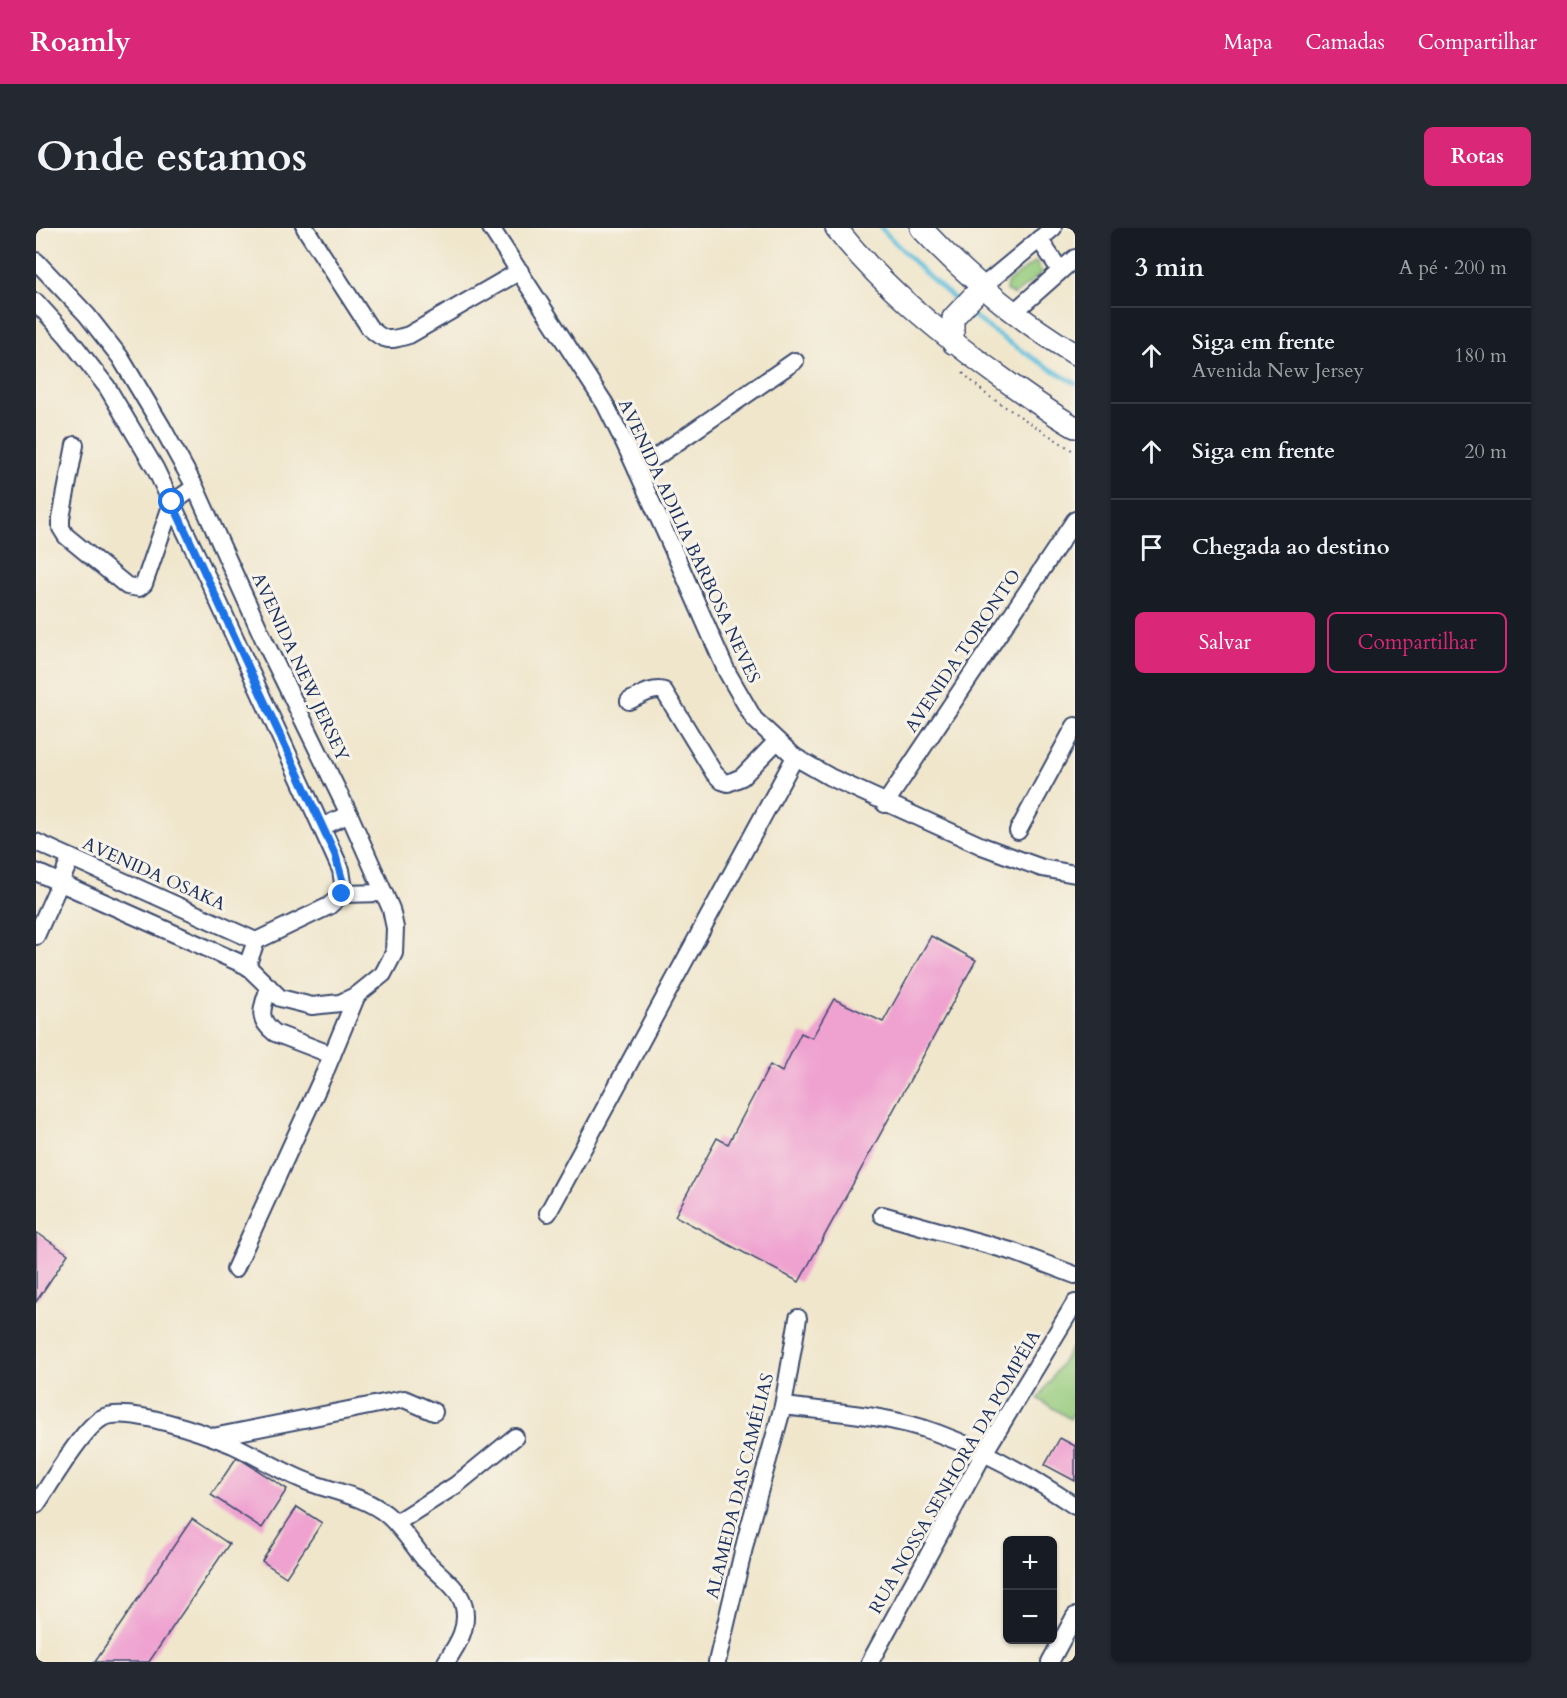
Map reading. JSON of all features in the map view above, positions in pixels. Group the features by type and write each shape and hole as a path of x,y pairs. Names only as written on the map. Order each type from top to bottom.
{"main road":[{"path":"836,228 896,293 953,343 1048,412 1075,427"},
{"path":"921,228 951,260 976,293 1013,313 1075,354"},
{"path":"953,343 953,318 976,293"}],"street":[{"path":"305,228 369,327 380,338 392,340 409,335 520,271"},
{"name":"AVENIDA ADILIA BARBOSA NEVES","path":"491,228 605,405 637,470 727,672 754,719 776,742 795,757 885,804 981,846 1042,868 1075,874"},
{"path":"976,293 1053,228"},
{"path":"1039,239 1060,270"},
{"path":"1013,313 1075,258"},
{"name":"AVENIDA NEW JERSEY","path":"36,261 87,315 133,377 195,487 265,642 349,814 391,909 395,928 394,953 383,974 357,995 340,1003 312,1006 280,998 247,966"},
{"path":"36,302 67,336 107,387 172,502 335,854 343,883 342,894"},
{"path":"637,470 795,361"},
{"path":"107,387 133,377"},
{"path":"75,446 60,518 61,528 66,536 127,586 139,588 144,584 172,502 195,487"},
{"name":"AVENIDA TORONTO","path":"885,804 1075,520"},
{"path":"629,701 658,689 664,691 714,773 722,781 728,783 742,777 776,742"},
{"path":"1018,831 1075,726"},
{"path":"548,1213 795,757"},
{"path":"322,827 349,814"},
{"name":"AVENIDA OSAKA","path":"36,842 256,941"},
{"path":"36,936 71,858"},
{"path":"36,872 247,966 256,941 329,906 342,894 384,893"},
{"path":"268,987 262,1012 263,1021 268,1028 275,1033 332,1055"},
{"path":"235,1269 357,995"},
{"path":"882,1215 1014,1252 1075,1275"},
{"name":"RUA NOSSA SENHORA DA POMPÉIA","path":"870,1662 984,1453 1075,1303"},
{"name":"ALAMEDA DAS CAMÉLIAS","path":"717,1662 747,1535 783,1406 798,1318"},
{"path":"212,1437 404,1399 434,1412"},
{"path":"783,1406 885,1419 936,1432 984,1453 1046,1486 1075,1506"},
{"path":"36,1505 82,1438 101,1419 117,1413 147,1417 231,1444 310,1483 374,1506 396,1523 428,1564 457,1592 463,1602 464,1627 459,1642 446,1662"},
{"path":"396,1523 456,1485 515,1437"},
{"path":"1050,1662 1075,1616"}],"green space":[{"path":"1036,261 1042,273 1014,295 1006,290 1007,283"},
{"path":"1071,1348 1075,1351 1075,1410 1070,1419 1038,1399"}],"building":[{"path":"931,936 976,960 799,1282 675,1216 717,1138 728,1144 770,1065 782,1072 801,1033 812,1038 834,999 883,1022"},
{"path":"36,1232 68,1254 36,1302"},
{"path":"1060,1438 1075,1446 1075,1481 1045,1465"},
{"path":"237,1457 287,1489 262,1528 211,1495"},
{"path":"297,1507 322,1523 286,1577 262,1561"},
{"path":"192,1519 229,1544 149,1662 95,1662"}],"waterway":[{"path":"881,228 924,272 959,303"},
{"path":"968,311 1020,350 1075,383"}],"route":[{"path":"172,502 335,854 341,870 342,894"}]}
